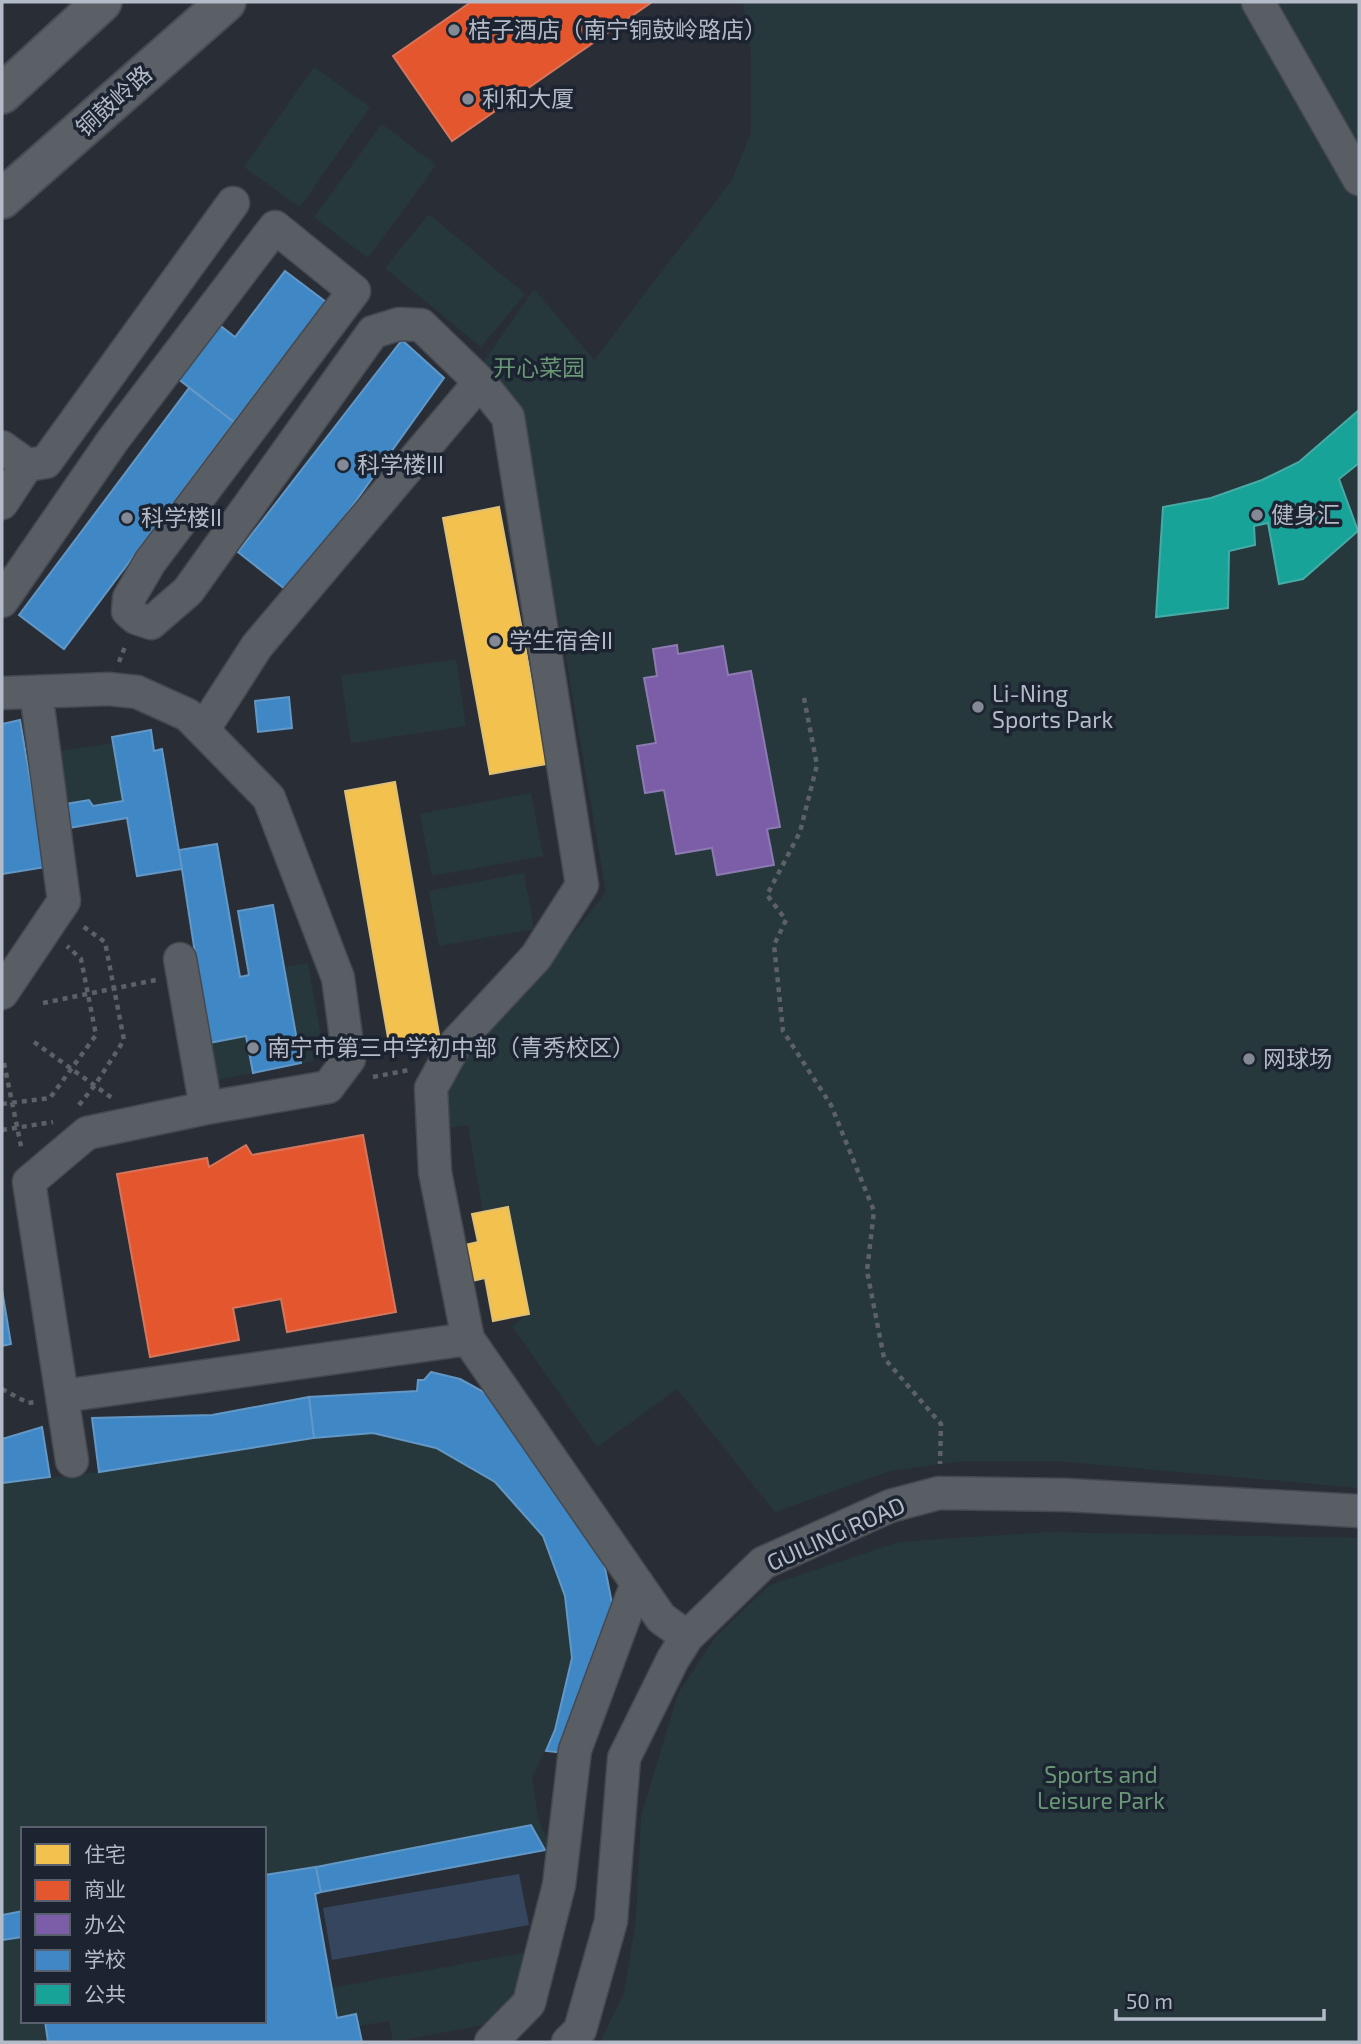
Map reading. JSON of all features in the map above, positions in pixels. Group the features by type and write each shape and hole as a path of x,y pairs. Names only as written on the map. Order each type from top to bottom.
{"main road":[{"path":"2,94 102,2"},
{"name":"铜鼓岭路","path":"2,199 226,2"}],"street":[{"path":"1258,2 1359,179"},
{"path":"2,503 14,456 46,462 233,203"},
{"path":"2,601 113,440 275,227 354,291 150,562 129,598 128,611 136,618 151,624 188,591 373,332 399,324 421,325 480,382 508,417 582,885 536,957 456,1043 431,1088 435,1172 468,1339 661,1618 687,1637"},
{"path":"203,730 257,646 480,382"},
{"path":"2,693 109,688 138,692 188,715 269,798 338,978 349,1059 328,1087 206,1108 88,1133 29,1182 72,1461"},
{"path":"2,993 64,901 36,692"},
{"path":"182,967 206,1108"},
{"path":"63,1396 468,1339"},
{"name":"GUILING ROAD","path":"568,2042 580,2030 611,1921 624,1758 673,1659 687,1637 763,1563 890,1506 939,1493 1067,1495 1359,1511"},
{"path":"491,2042 529,2003 559,1885 575,1750 637,1583"}],"path":[{"path":"109,688 136,618"},
{"path":"804,698 817,765 800,832 767,895 786,920 774,945 783,1031 831,1105 874,1211 867,1271 884,1358 914,1396 941,1424 939,1493"},
{"path":"73,919 105,942 124,1040 95,1085 73,1111"},
{"path":"2,1104 50,1098 96,1035 81,959 61,939"},
{"path":"43,1003 114,988 182,967"},
{"path":"34,1042 144,1121"},
{"path":"328,1087 445,1062"},
{"path":"4,1063 29,1182"},
{"path":"2,1130 66,1120"}],"green space":[{"name":"Li-Ning Sports Park","path":"743,2 1359,2 1359,1488 1056,1461 963,1461 890,1471 775,1512 677,1389 597,1447 512,1326 529,1313 508,1207 483,1212 468,1125 446,1128 443,1097 454,1066 518,995 524,996 606,892 563,640 541,539 481,366 534,289 594,360 732,180 751,133 751,52"},
{"path":"314,67 370,107 300,207 244,167"},
{"path":"382,124 436,165 368,258 314,217"},
{"path":"429,214 525,294 481,347 385,268"},
{"path":"456,659 466,726 351,743 341,676"},
{"path":"114,743 123,801 93,806 89,800 69,803 60,751"},
{"path":"531,793 543,856 432,876 420,814"},
{"path":"524,873 534,929 439,946 429,891"},
{"path":"308,963 321,1036 313,1061 301,1063 285,967"},
{"path":"246,1036 253,1073 217,1080 209,1043"},
{"path":"373,1433 436,1448 495,1482 543,1536 565,1596 572,1658 555,1730 532,1777 538,1819 551,1848 545,1850 530,1825 266,1875 266,1827 21,1827 21,1911 2,1915 2,1483 99,1472 314,1438"},
{"name":"Sports and Leisure Park","path":"1048,1532 1359,1538 1359,2042 600,2042 624,1993 636,1919 641,1817 678,1694 716,1636 770,1585 899,1542"},
{"path":"21,1937 21,2023 45,2023 48,2042 2,2042 2,1941"},
{"path":"534,1951 523,1983 488,2024 393,2042 389,2021 359,2026 356,2014 337,2018 331,1988"}],"water":[{"path":"519,1874 529,1925 332,1960 323,1908"}],"building: 住宅":[{"name":"学生宿舍II","path":"499,507 547,764 490,774 443,518"},
{"path":"395,782 440,1040 390,1049 345,791"},
{"path":"508,1207 529,1314 493,1321 485,1278 472,1281 465,1245 478,1242 472,1214"}],"building: 商业":[{"name":"利和大厦","path":"471,2 652,2 452,141 393,56"},
{"path":"363,1135 396,1312 287,1332 281,1299 233,1308 239,1340 150,1357 117,1174 207,1158 209,1167 246,1145 252,1155"}],"building: 办公":[{"path":"677,645 678,654 723,646 728,675 751,671 780,827 767,829 774,865 717,875 712,848 676,854 664,790 645,793 637,746 656,743 644,678 657,676 653,649"}],"building: 学校":[{"path":"285,271 326,302 234,422 155,361 196,307 235,337"},
{"name":"科学楼III","path":"402,340 444,378 290,593 238,552"},
{"name":"科学楼II","path":"189,388 234,422 64,649 19,615"},
{"path":"289,697 292,728 258,732 255,701"},
{"path":"20,720 36,814 57,811 60,805 89,800 93,806 123,801 112,737 151,730 154,751 162,749 182,869 137,876 127,818 40,833 46,867 2,874 2,724"},
{"path":"217,844 240,977 249,975 238,911 273,905 301,1063 253,1073 246,1036 209,1043 179,850"},
{"path":"2,1290 11,1344 2,1346"},
{"path":"431,1372 460,1379 500,1401 603,1558 612,1603 613,1633 565,1753 546,1751 555,1730 572,1658 565,1596 543,1536 495,1482 436,1448 373,1433 314,1438 309,1397 417,1391 418,1380 424,1380"},
{"path":"309,1397 314,1438 99,1472 92,1418 212,1415"},
{"path":"42,1427 50,1477 2,1483 2,1439"},
{"path":"531,1825 545,1850 321,1892 316,1867"},
{"path":"316,1867 321,1892 315,1894 337,2018 356,2014 362,2042 48,2042 45,2023 266,2023 266,1875"},
{"path":"21,1911 21,1937 2,1940 2,1915"}],"building: 公共":[{"name":"健身汇","path":"1359,410 1359,463 1339,479 1358,531 1303,579 1279,584 1268,523 1254,526 1255,545 1229,551 1228,608 1156,617 1163,507 1211,498 1262,480 1299,462"}],"place":[{"name":"桔子酒店（南宁铜鼓岭路店）","path":"454,30"},
{"name":"利和大厦","path":"468,99"},
{"name":"科学楼III","path":"343,465"},
{"name":"健身汇","path":"1257,515"},
{"name":"科学楼II","path":"127,518"},
{"name":"学生宿舍II","path":"495,641"},
{"name":"Li-Ning Sports Park","path":"978,707"},
{"name":"南宁市第三中学初中部（青秀校区）","path":"253,1048"},
{"name":"网球场","path":"1249,1059"}],"park label":[{"name":"开心菜园","path":"539,368"}]}
